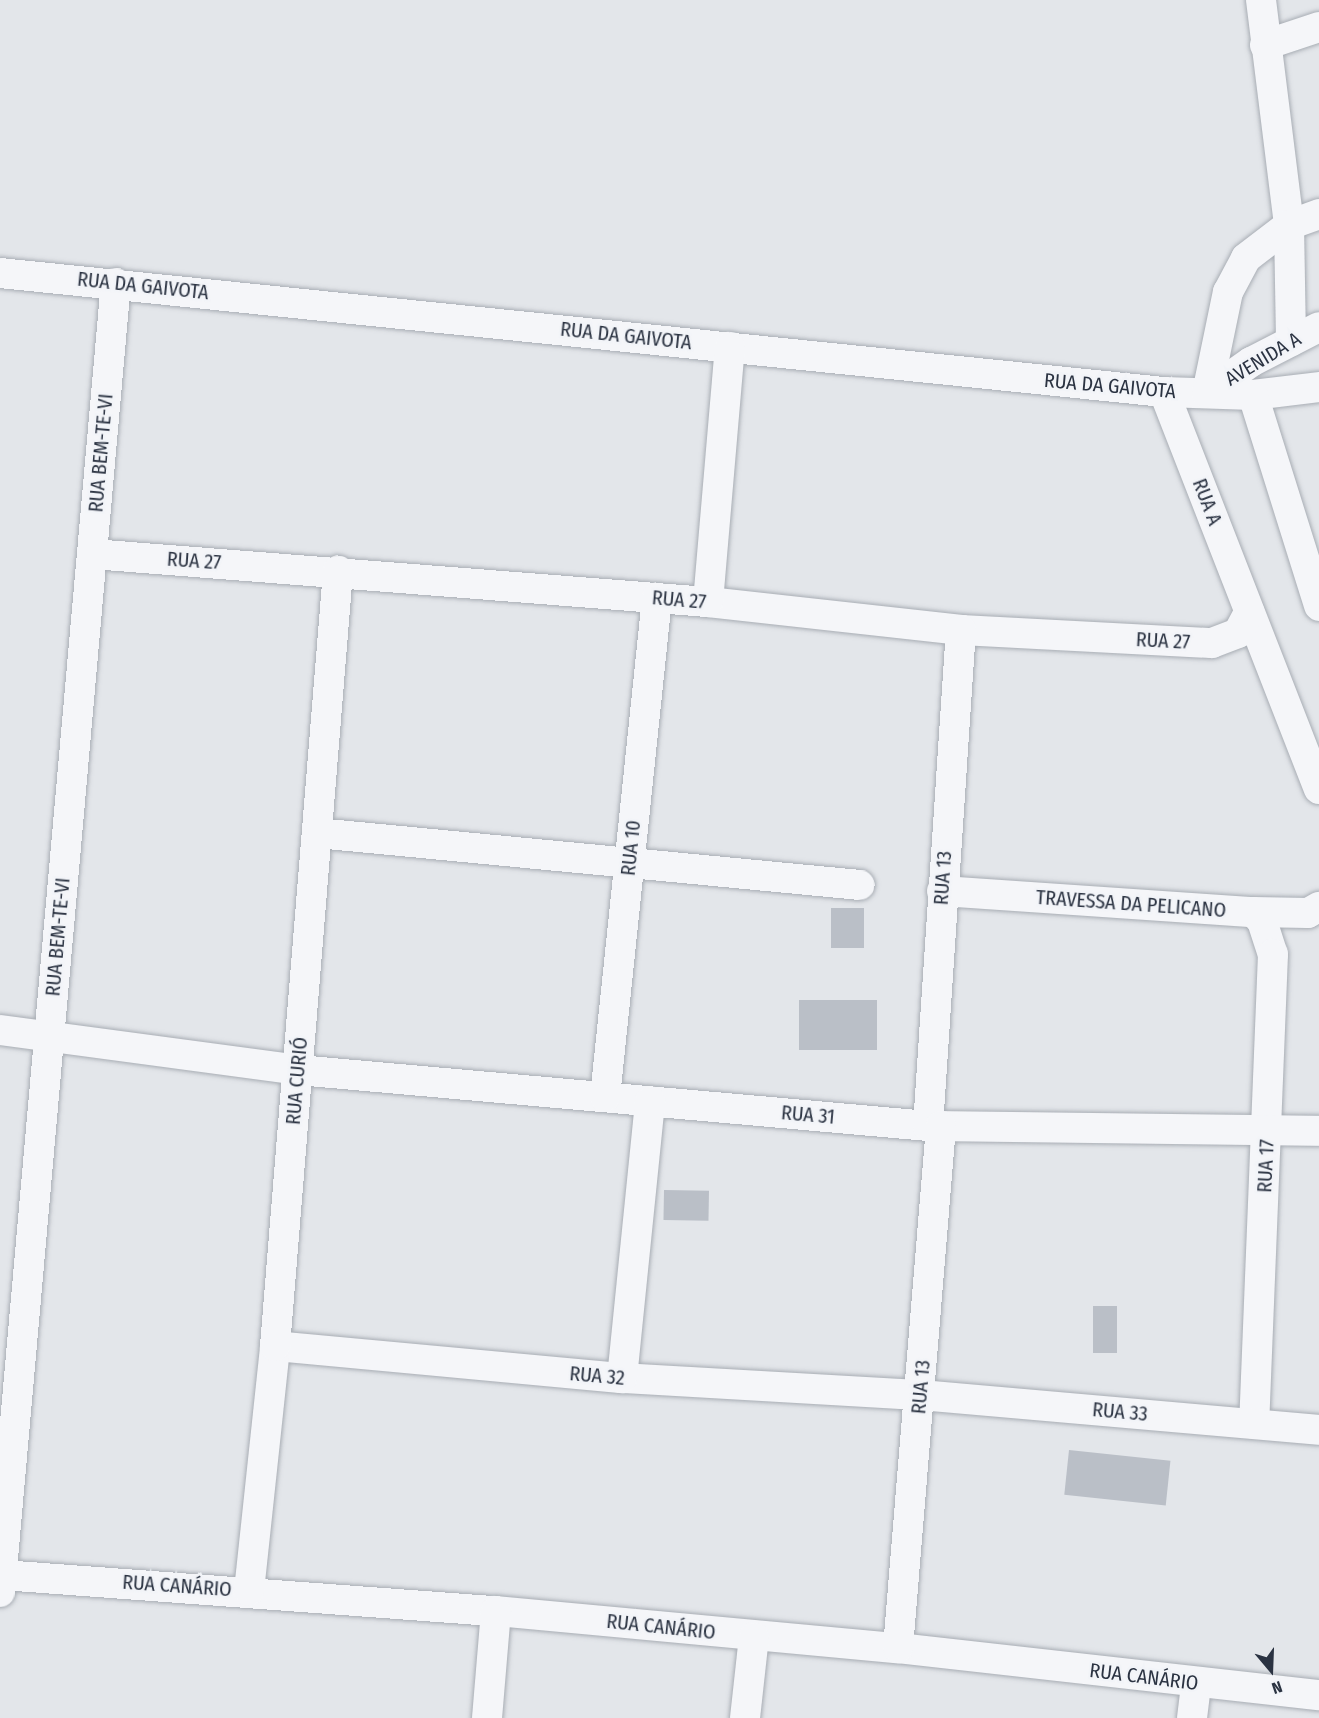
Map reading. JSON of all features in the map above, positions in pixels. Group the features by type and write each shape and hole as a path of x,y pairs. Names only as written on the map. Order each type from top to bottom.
{"street":[{"path":"1261,0 1289,225 1291,341"},
{"path":"1265,45 1319,27"},
{"path":"1207,393 1228,292 1246,258 1289,225 1319,214"},
{"name":"RUA DA GAIVOTA","path":"0,273 116,283 1164,392 1253,395 1319,387"},
{"name":"RUA BEM-TE-VI","path":"1,1583 116,283"},
{"name":"AVENIDA A","path":"1207,393 1291,341 1319,327"},
{"path":"708,602 730,346"},
{"name":"RUA A","path":"1164,392 1249,612"},
{"path":"1253,395 1318,599"},
{"name":"RUA 27","path":"92,554 708,602 961,630 1212,644 1238,633 1249,612"},
{"name":"RUA CURIÓ","path":"249,1591 275,1346 338,572"},
{"name":"RUA 10","path":"605,1097 657,598"},
{"path":"1249,612 1319,789"},
{"name":"RUA 13","path":"898,1648 921,1395 935,1126 942,891 961,630"},
{"path":"317,833 630,860 860,885"},
{"name":"TRAVESSA DA PELICANO","path":"942,891 1253,912 1308,913 1319,907"},
{"name":"RUA 17","path":"1253,912 1262,921 1273,954 1268,1131 1254,1424"},
{"name":"RUA 31","path":"0,1030 298,1070 935,1126 1319,1131"},
{"path":"621,1378 650,1101"},
{"name":"RUA 32","path":"275,1346 621,1378 921,1395"},
{"name":"RUA 33","path":"921,1395 1319,1431"},
{"name":"RUA CANÁRIO","path":"1,1583 249,1591 496,1611 754,1637 898,1648 1319,1695"},
{"path":"487,1718 496,1611"},
{"path":"745,1718 754,1637"},
{"path":"1192,1718 1196,1683"}],"building":[{"path":"831,908 864,908 864,948 831,948"},
{"path":"799,1000 877,1000 877,1050 799,1050"},
{"path":"664,1190 709,1191 708,1221 663,1220"},
{"path":"1093,1306 1117,1306 1117,1353 1093,1353"},
{"path":"1069,1450 1170,1461 1166,1505 1064,1495"}]}
